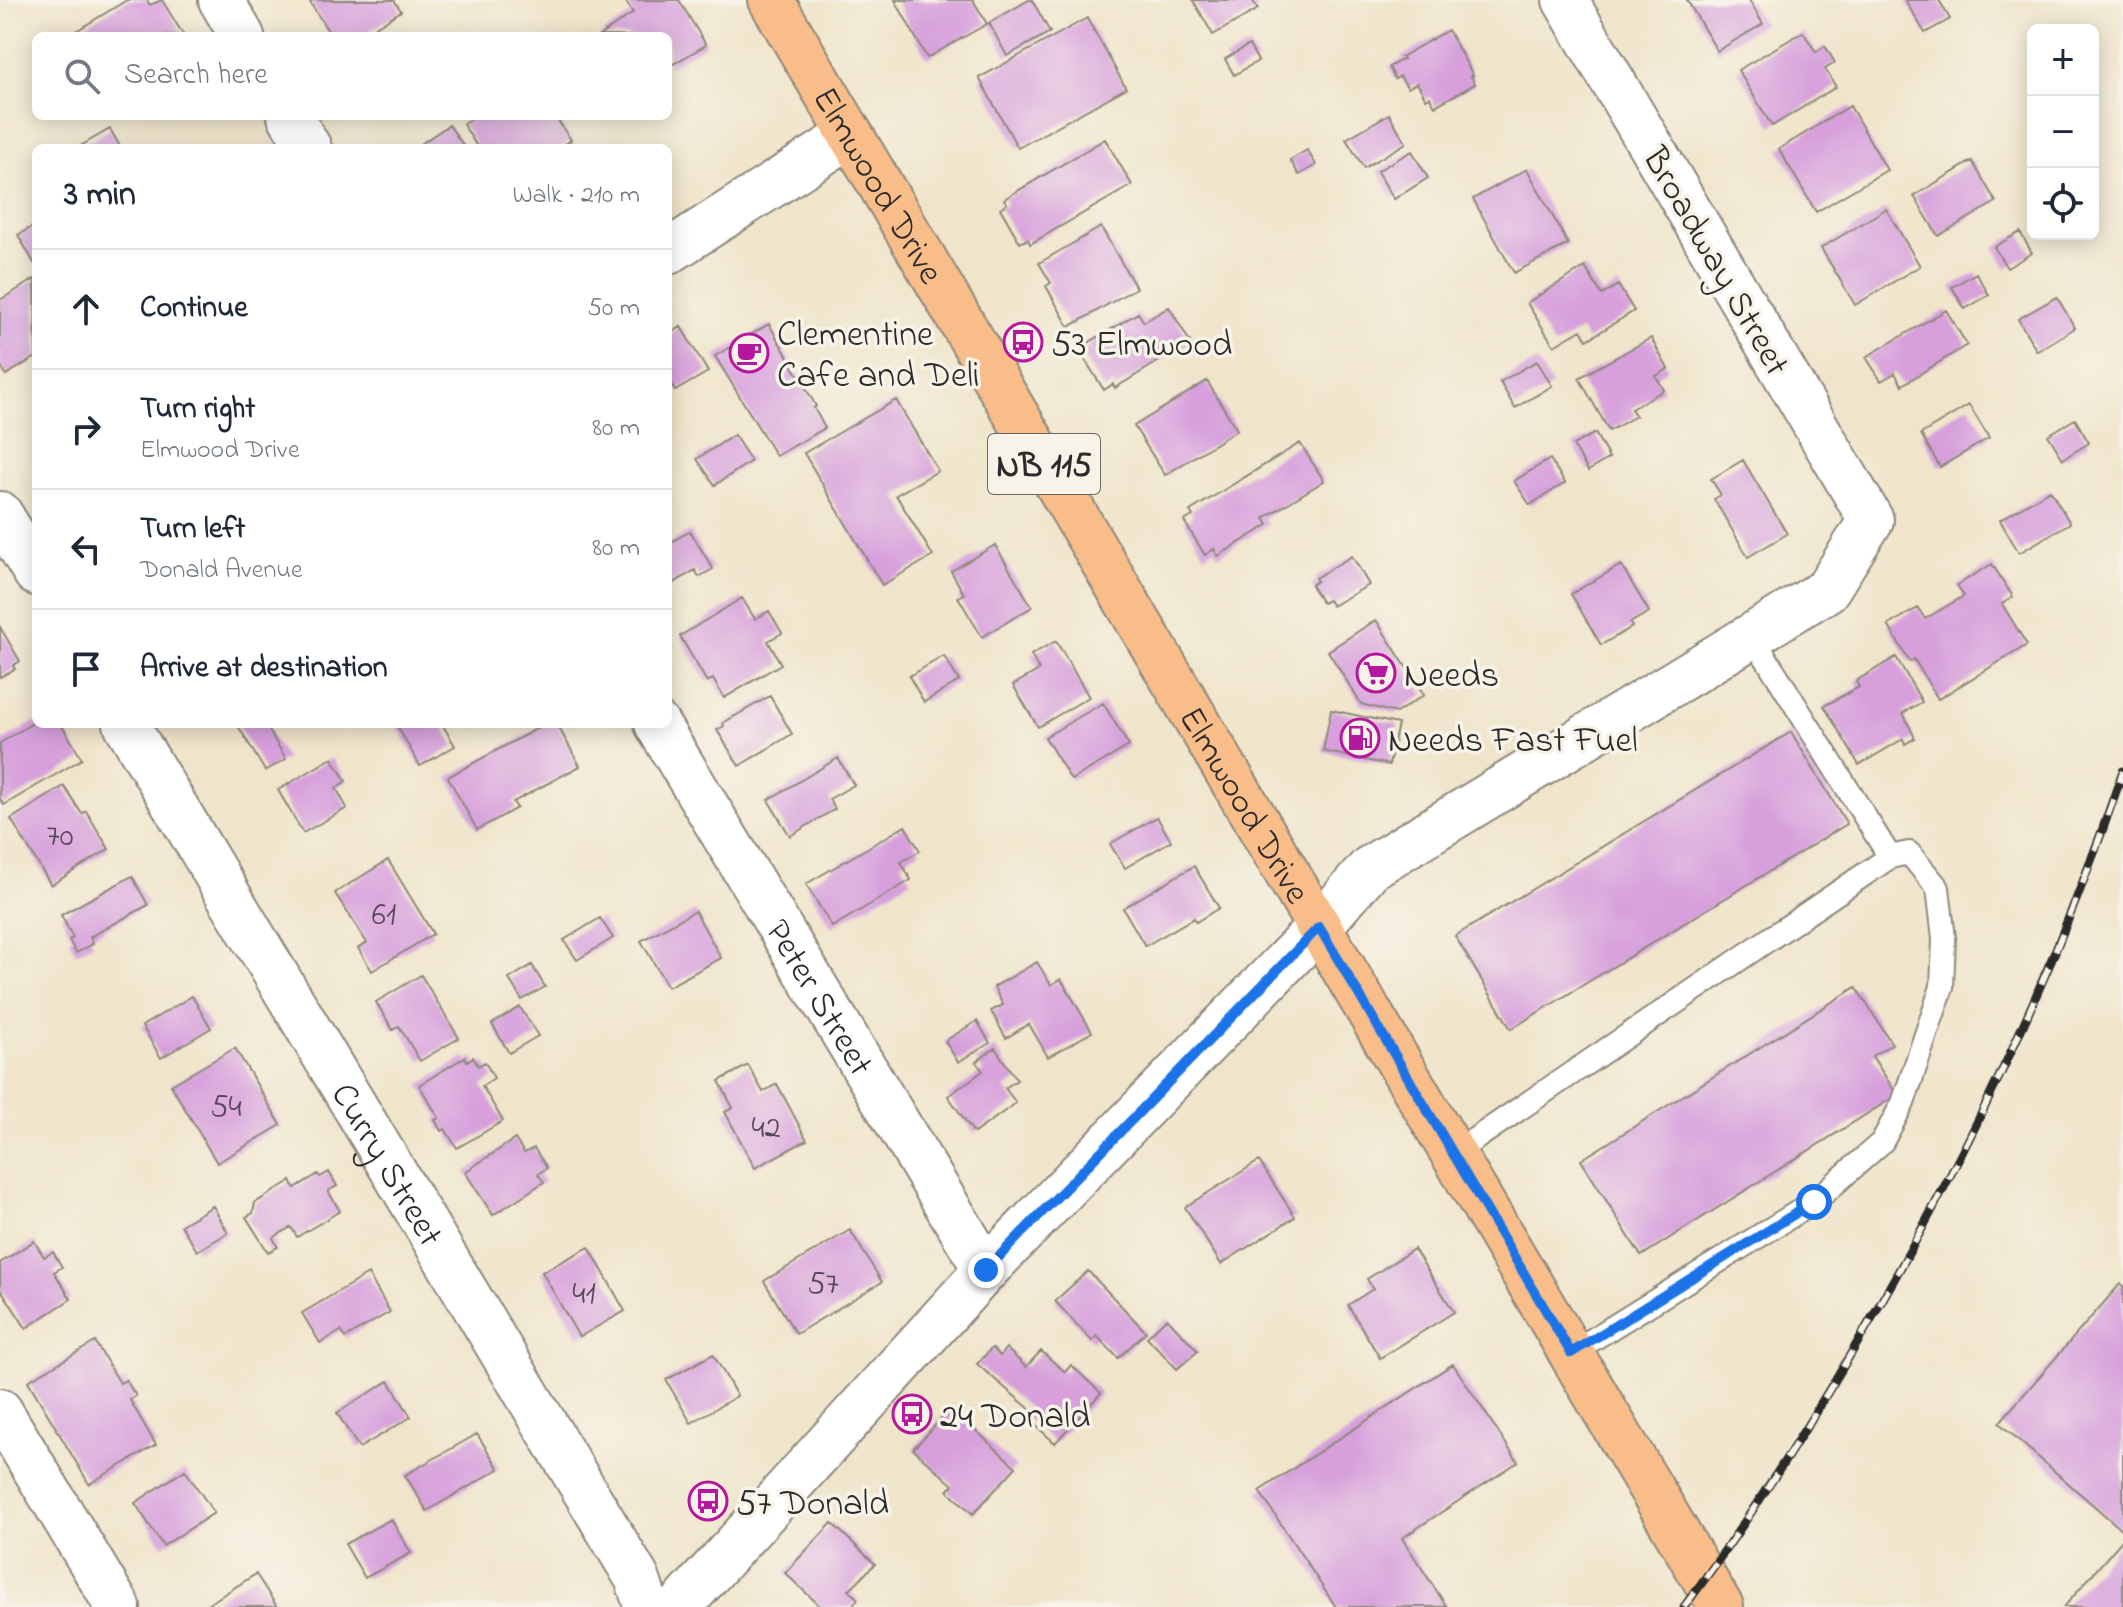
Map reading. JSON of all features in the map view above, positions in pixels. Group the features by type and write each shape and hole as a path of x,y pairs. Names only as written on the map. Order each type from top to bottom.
{"main road":[{"name":"Elmwood Drive","path":"771,0 1721,1607"}],"street":[{"path":"221,0 240,32"},
{"name":"Broadway Street","path":"1565,0 1871,520 1827,590 1751,634"},
{"path":"292,120 307,144"},
{"path":"672,249 849,136"},
{"path":"0,514 32,566"},
{"path":"679,1607 986,1270 1319,927 1370,868 1751,634"},
{"name":"Curry Street","path":"128,728 637,1578 647,1607"},
{"name":"Peter Street","path":"659,728 986,1270"},
{"path":"0,1411 118,1607"}],"lane":[{"path":"1751,634 1890,857"},
{"path":"1453,1154 1890,857 1909,853 1938,888 1944,938 1942,987 1903,1103 1882,1142 1814,1202 1571,1353"}],"building":[{"path":"127,0 147,0 150,5 162,0 182,32 75,32"},
{"path":"394,0 401,11 367,32 329,32 310,2"},
{"path":"625,0 679,0 706,45 672,65 672,32 605,32 633,13"},
{"path":"895,0 973,0 987,24 927,58"},
{"path":"1032,0 1050,32 1007,56 989,23"},
{"path":"1193,0 1252,0 1258,9 1213,35"},
{"path":"1687,0 1749,0 1763,24 1717,51"},
{"path":"1905,0 1939,0 1950,19 1925,33"},
{"path":"1087,18 1126,88 1018,148 979,78"},
{"path":"1448,30 1475,84 1435,106 1430,97 1426,99 1417,83 1408,88 1400,76 1395,79 1389,67"},
{"path":"1803,32 1816,52 1825,46 1835,63 1825,69 1836,87 1772,126 1738,70"},
{"path":"1249,45 1258,61 1234,75 1225,59"},
{"path":"1850,106 1887,170 1816,212 1779,149"},
{"path":"1389,114 1406,143 1364,168 1346,139"},
{"path":"469,120 558,120 571,140 565,144 476,144 463,124"},
{"path":"449,125 462,144 421,144"},
{"path":"110,129 119,144 84,144"},
{"path":"1105,139 1132,185 1030,244 1028,239 1020,243 1000,208 1007,204 1004,199"},
{"path":"1307,150 1316,165 1299,175 1290,160"},
{"path":"1412,151 1428,178 1394,199 1377,171"},
{"path":"1972,161 1996,202 1938,236 1914,196"},
{"path":"1527,169 1568,244 1514,273 1473,199"},
{"path":"1886,209 1920,266 1855,305 1821,248"},
{"path":"32,227 32,260 18,235"},
{"path":"1101,227 1136,288 1069,327 1046,286 1051,283 1039,263"},
{"path":"2020,232 2032,253 2007,268 1994,247"},
{"path":"1585,267 1602,295 1618,285 1634,311 1587,340 1581,330 1554,346 1527,303"},
{"path":"1976,273 1989,295 1965,309 1952,287"},
{"path":"32,281 32,359 6,375 0,364 0,300"},
{"path":"2057,297 2075,328 2037,351 2018,319"},
{"path":"1169,307 1190,342 1115,388 1113,384 1104,390 1080,352 1090,347 1088,343 1138,313 1144,322"},
{"path":"1946,310 1967,345 1902,385 1895,373 1881,381 1866,357"},
{"path":"769,324 816,406 814,408 825,428 776,456 715,356"},
{"path":"681,327 708,372 675,391 672,385 672,333"},
{"path":"1651,338 1668,369 1656,376 1664,390 1631,409 1636,416 1609,431 1579,378"},
{"path":"1537,361 1552,386 1515,408 1500,382"},
{"path":"1207,381 1237,430 1165,475 1134,426"},
{"path":"896,400 938,471 896,495 933,556 882,585 804,453"},
{"path":"1969,405 1989,438 1940,467 1921,434"},
{"path":"2075,419 2089,443 2063,459 2048,435"},
{"path":"1595,433 1609,458 1588,471 1573,445"},
{"path":"734,435 751,461 715,485 697,459"},
{"path":"1300,443 1324,481 1264,518 1268,525 1218,556 1214,549 1205,555 1184,521 1193,516 1190,511"},
{"path":"1550,459 1565,483 1530,505 1514,481"},
{"path":"1743,460 1787,534 1748,557 1714,499 1721,495 1711,479"},
{"path":"2050,490 2070,523 2019,553 2000,520"},
{"path":"690,531 713,569 699,577 695,570 672,584 672,542"},
{"path":"995,545 1032,607 982,637 958,597 964,594 951,571"},
{"path":"1352,556 1369,585 1332,606 1328,600 1322,603 1311,585 1317,581 1315,578"},
{"path":"1992,564 2013,597 2002,604 2027,645 1938,699 1914,659 1910,662 1888,625 1918,608 1925,619 1964,596 1957,585"},
{"path":"1621,565 1649,612 1630,623 1632,627 1601,645 1571,594"},
{"path":"742,598 755,619 769,611 782,633 768,641 781,664 724,698 713,679 707,682 680,636"},
{"name":"Needs","path":"1376,620 1424,695 1396,713 1361,704 1328,651"},
{"path":"0,627 20,661 13,666 15,669 0,677"},
{"path":"1056,641 1089,697 1038,727 1013,685 1039,670 1031,655"},
{"path":"944,656 959,681 924,702 909,676"},
{"path":"1896,657 1922,702 1903,713 1915,738 1905,744 1903,739 1859,765 1824,706 1859,687 1856,681"},
{"path":"770,696 792,734 739,766 717,730 724,726 723,723"},
{"path":"1103,703 1129,746 1071,780 1045,737"},
{"name":"Needs Fast Fuel","path":"1331,710 1398,724 1389,765 1323,751"},
{"path":"32,723 32,728 63,728 82,759 4,805 0,799 0,743"},
{"path":"239,728 267,728 286,759 265,771"},
{"path":"398,728 444,728 455,746 420,766"},
{"path":"538,728 559,728 580,766 513,802 517,808 477,830 448,777"},
{"path":"1791,732 1847,824 1511,1029 1455,936"},
{"path":"332,758 346,781 336,788 347,808 303,833 278,790"},
{"path":"838,758 854,785 829,799 835,809 790,836 768,800"},
{"path":"64,786 82,814 86,811 109,849 51,885 11,819"},
{"path":"1157,817 1171,841 1125,868 1110,844"},
{"path":"905,826 920,851 901,862 911,880 832,927 806,884"},
{"path":"388,860 433,934 372,971 358,948 367,943 335,893"},
{"path":"1194,866 1219,908 1196,922 1194,918 1145,946 1123,908"},
{"path":"132,876 148,905 90,937 93,944 76,953 69,940 73,938 61,915"},
{"path":"695,911 721,958 668,987 641,941"},
{"path":"600,918 613,938 577,960 564,940"},
{"path":"1037,962 1051,985 1061,979 1092,1032 1048,1057 1029,1024 1006,1038 991,1011 1003,1005 994,987"},
{"path":"532,965 545,987 522,1000 509,979"},
{"path":"421,975 459,1038 420,1061 399,1026 393,1030 376,1002"},
{"path":"1856,987 1892,1044 1872,1056 1897,1095 1641,1256 1581,1160"},
{"path":"192,996 211,1028 161,1058 142,1026"},
{"path":"520,1007 538,1036 509,1053 492,1024"},
{"path":"977,1021 990,1043 958,1062 945,1041"},
{"path":"235,1048 281,1125 217,1163 171,1085"},
{"path":"995,1048 1017,1080 1005,1088 1016,1103 974,1133 948,1096 983,1071 976,1062"},
{"path":"465,1057 467,1061 473,1057 478,1066 485,1062 494,1078 482,1086 503,1121 457,1148 445,1129 441,1131 435,1120 439,1118 419,1085"},
{"path":"748,1065 763,1092 777,1084 807,1140 755,1168 725,1112 733,1108 719,1081"},
{"path":"515,1139 524,1153 534,1148 547,1168 538,1174 544,1182 493,1215 465,1172"},
{"path":"1259,1161 1295,1217 1221,1264 1185,1207"},
{"path":"329,1172 337,1186 328,1191 340,1211 297,1237 291,1227 273,1238 278,1247 268,1252 246,1217 253,1213 255,1203 291,1181 295,1188 318,1174 320,1177"},
{"path":"213,1206 228,1233 197,1251 181,1225"},
{"path":"850,1230 882,1282 796,1334 764,1281"},
{"path":"34,1241 44,1257 53,1252 62,1267 54,1272 71,1299 26,1328 0,1292 0,1263"},
{"path":"589,1247 625,1311 579,1337 542,1272"},
{"path":"1414,1249 1454,1312 1380,1358 1348,1305 1373,1289 1367,1279"},
{"path":"1088,1271 1146,1332 1118,1358 1097,1336 1092,1341 1055,1301"},
{"path":"368,1274 390,1312 345,1338 341,1331 320,1343 302,1313"},
{"path":"2120,1284 2123,1286 2123,1531 1999,1423"},
{"path":"1167,1318 1198,1351 1177,1369 1147,1337"},
{"path":"95,1342 120,1383 126,1380 136,1396 130,1400 156,1445 89,1484 28,1381"},
{"path":"992,1348 1000,1356 1006,1348 1026,1367 1041,1351 1065,1372 1071,1365 1101,1393 1055,1443 1025,1416 1031,1410 977,1364"},
{"path":"713,1354 737,1396 691,1423 666,1380"},
{"path":"1453,1364 1518,1462 1402,1538 1447,1607 1336,1607 1259,1491"},
{"path":"389,1381 411,1417 359,1448 337,1413"},
{"path":"951,1408 1016,1467 973,1514 948,1491 953,1485 913,1449"},
{"path":"477,1434 499,1469 427,1511 405,1475"},
{"path":"185,1470 214,1513 163,1546 135,1503"},
{"path":"391,1519 411,1553 365,1578 345,1544"},
{"path":"832,1523 875,1564 849,1590 858,1599 851,1607 821,1607 785,1573"},
{"path":"2123,1539 2123,1607 2064,1607"},
{"path":"256,1574 277,1607 204,1607"}],"railway":[{"path":"1684,1607 1752,1511 1816,1412 1934,1207 2038,993 2097,846 2123,771"}],"place":[{"name":"53 Elmwood","path":"1023,342"},
{"name":"Clementine Cafe and Deli","path":"749,353"},
{"name":"Needs","path":"1376,673"},
{"name":"Needs Fast Fuel","path":"1360,738"},
{"name":"24 Donald","path":"912,1414"},
{"name":"57 Donald","path":"708,1501"}],"route":[{"path":"986,1270 1319,927 1571,1353 1814,1202"}]}
